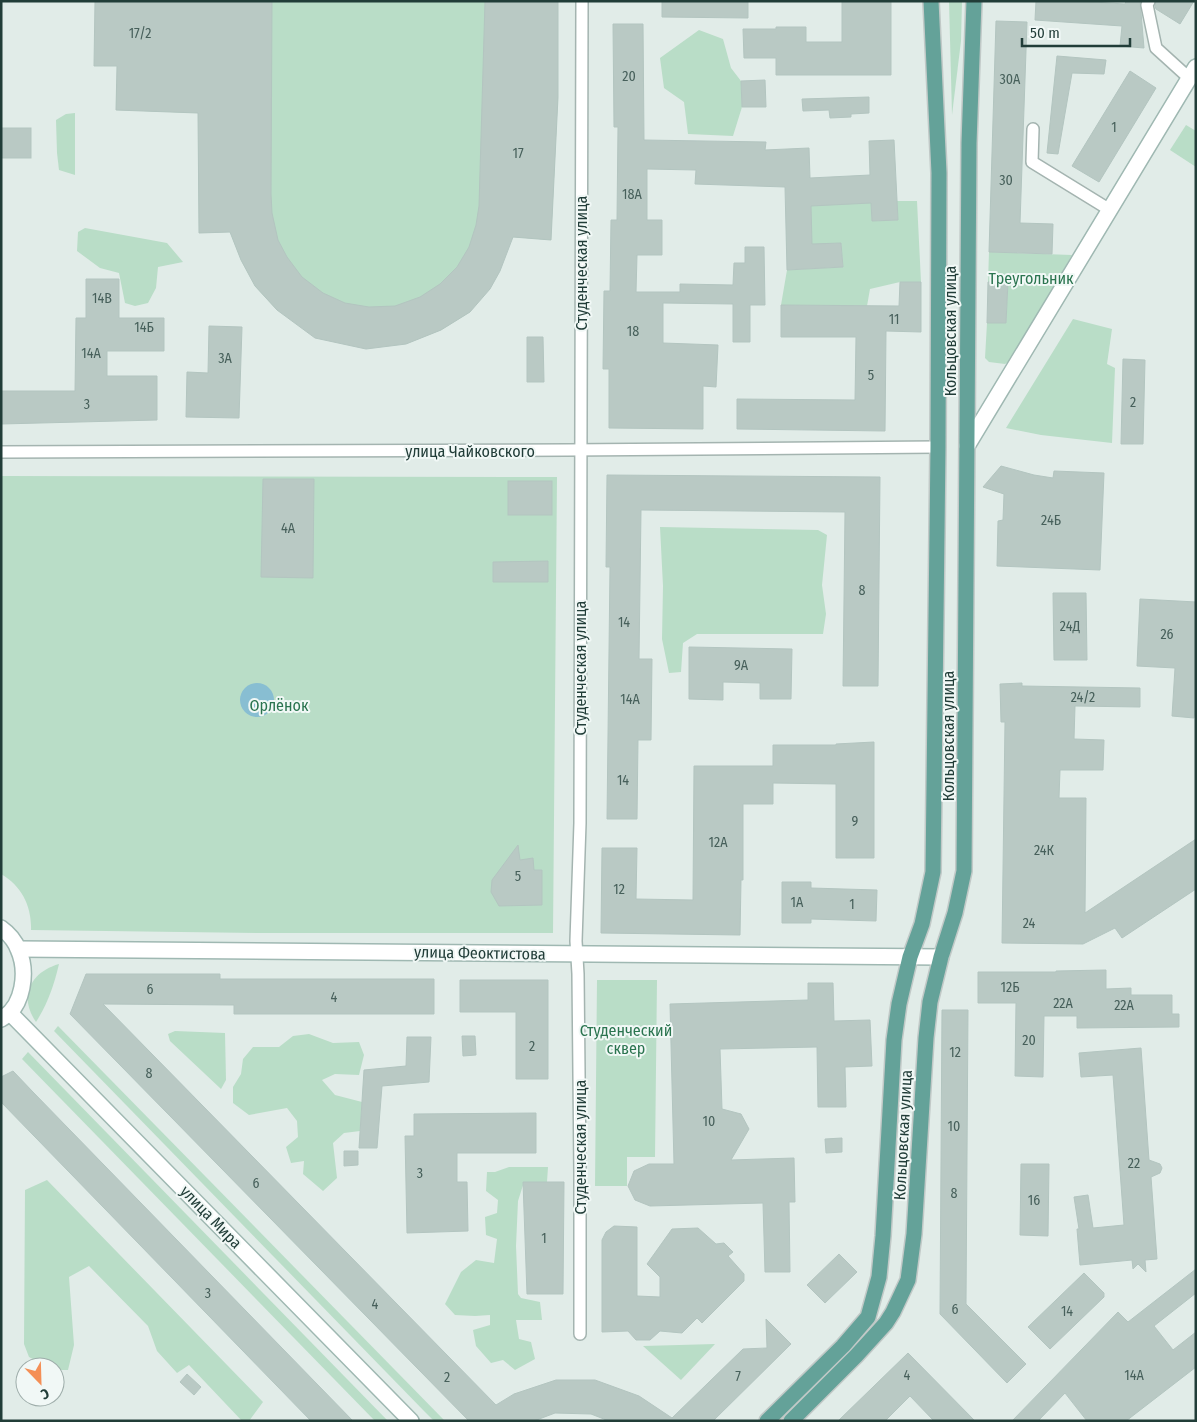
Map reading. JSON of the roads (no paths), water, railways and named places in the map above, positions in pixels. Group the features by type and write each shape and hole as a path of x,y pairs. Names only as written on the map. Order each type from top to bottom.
{"main road":[{"name":"Кольцовская улица","path":"767,1421 837,1353 868,1317 879,1277 894,1040 899,1004 910,957 922,924 932,872 938,447 939,173 931,1"},
{"name":"Кольцовская улица","path":"791,1421 886,1323 908,1280 914,1234 926,1038 930,1002 940,957 955,913 964,871 969,143 974,1"}],"street":[{"name":"Студенческая улица","path":"580,1334 580,1173 576,941 580,823 582,1"},
{"path":"967,446 1192,73 1156,48 1147,5 1149,1"},
{"path":"1033,130 1032,162 1110,210"},
{"name":"улица Чайковского","path":"1,452 938,447"},
{"path":"1,928 12,938 19,949 23,968 23,978 17,1003 6,1016"},
{"name":"улица Феоктистова","path":"19,949 940,957"},
{"name":"улица Мира","path":"6,1016 411,1421"}],"water":[{"path":"257,683 264,684 269,688 273,693 273,707 269,712 264,716 257,717 250,716 245,712 241,707 240,700 241,693 245,688 250,684"}],"park label":[{"name":"Треугольник","path":"1031,278"},
{"name":"Орлёнок","path":"279,705"},
{"name":"Студенческий сквер","path":"626,1039"}]}
